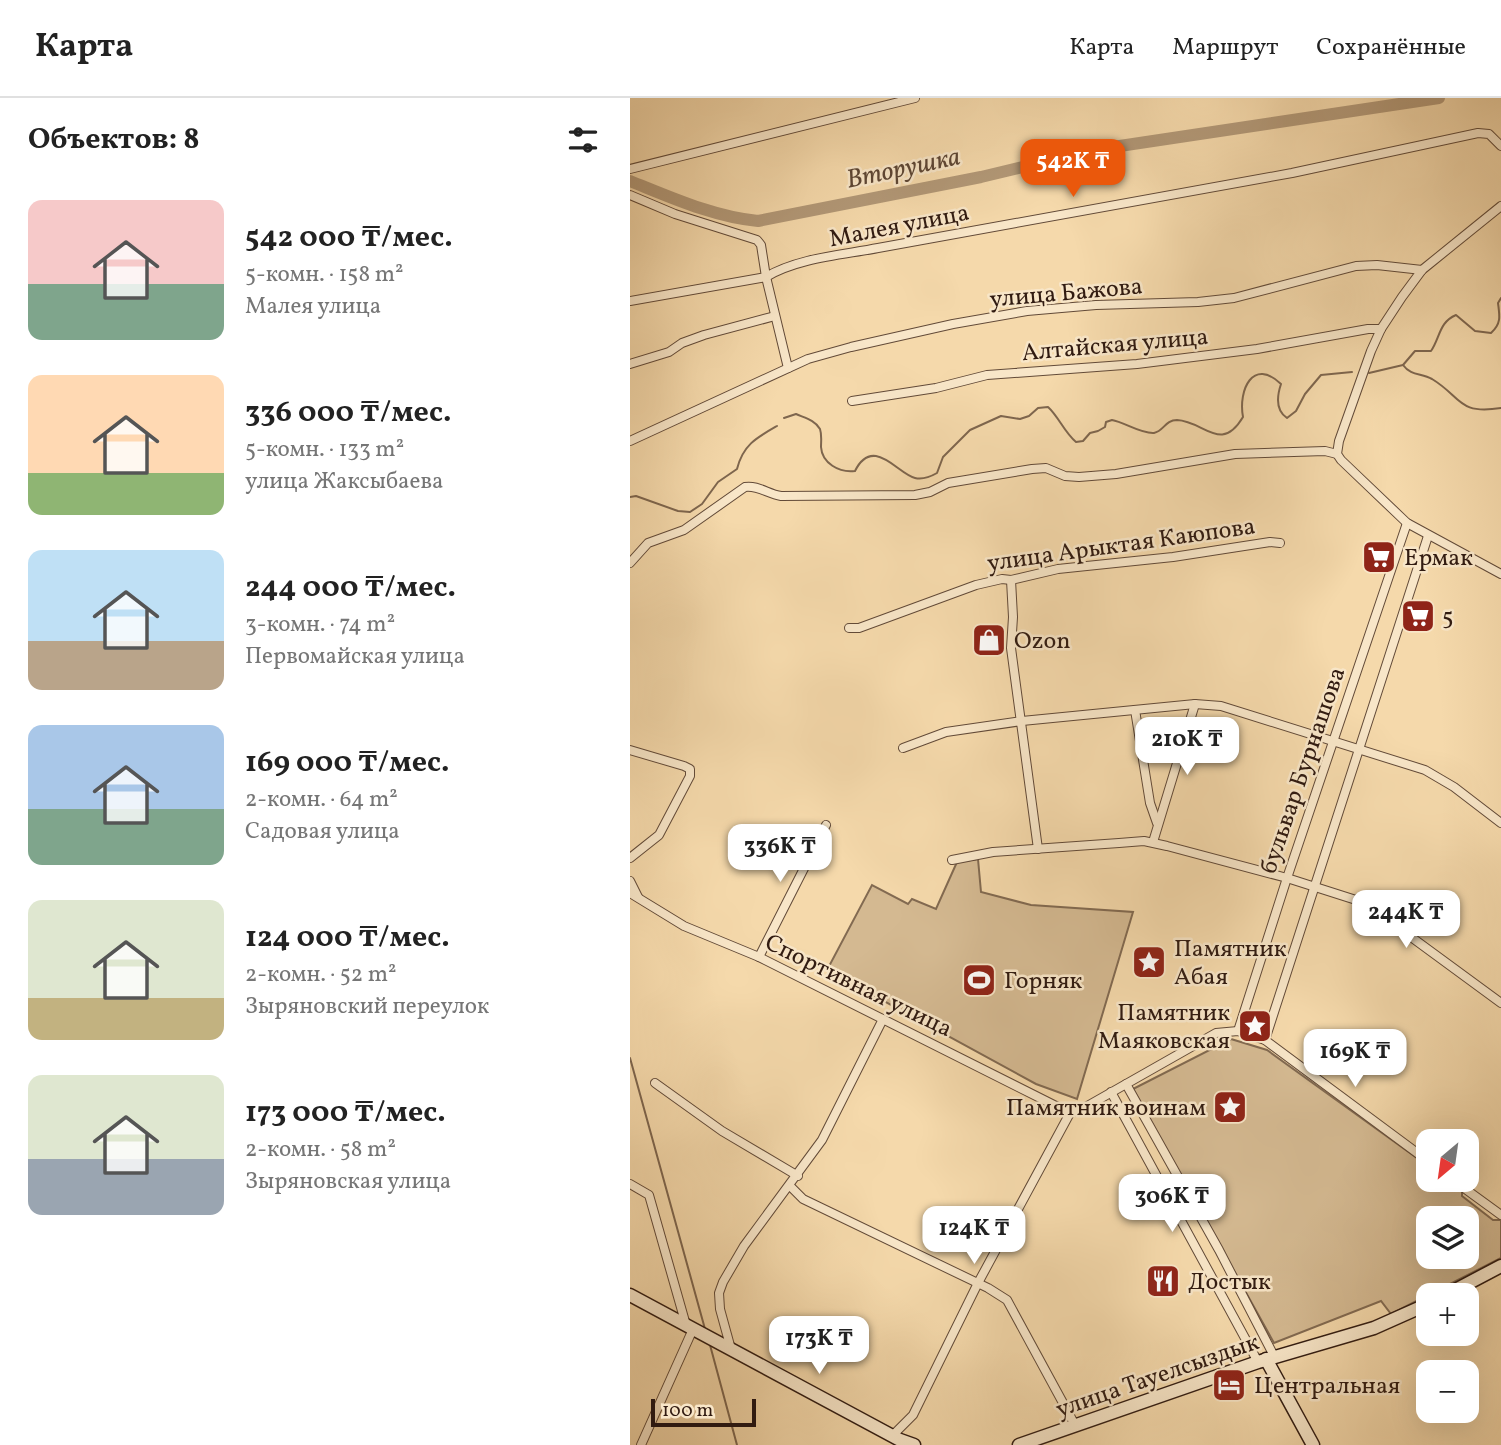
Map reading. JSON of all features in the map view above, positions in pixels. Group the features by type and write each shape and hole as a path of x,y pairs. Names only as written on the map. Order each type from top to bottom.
{"street":[{"path":"630,169 915,98"},
{"name":"Малея улица","path":"630,301 766,277 775,271 839,256 1279,176 1478,133 1489,134 1501,146"},
{"path":"630,195 675,214 757,240 761,245 788,368"},
{"path":"1337,454 1363,371 1381,329 1422,270 1500,207"},
{"name":"улица Бажова","path":"630,441 808,359 851,346 1027,311 1234,298 1356,266 1377,265 1422,270"},
{"path":"630,364 669,352 682,343 704,335 775,316"},
{"name":"Алтайская улица","path":"852,401 936,387 987,375 1137,365 1381,329"},
{"path":"630,563 648,543 684,530 745,486 757,487 781,496 915,495 930,492 948,483 980,476 1046,468 1065,476 1079,477 1116,474 1235,454 1325,451 1337,454 1406,523 1501,574"},
{"name":"бульвар Бурнашова","path":"1238,1031 1406,523"},
{"name":"бульвар Бурнашова","path":"1265,1040 1428,536"},
{"name":"улица Арыктая Каюпова","path":"849,628 859,628 976,585 1002,579 1011,580 1058,569 1173,557 1270,542 1280,543"},
{"path":"1011,580 1011,648 1038,849"},
{"path":"1153,842 1195,704"},
{"path":"903,748 946,732 1022,721 1195,704 1229,708 1425,770 1501,823"},
{"path":"1135,710 1150,803 1157,823"},
{"path":"630,750 690,769 687,785 659,835 630,858"},
{"path":"759,957 826,825"},
{"path":"952,860 993,852 1153,842 1316,886 1356,900 1388,920 1501,1003"},
{"path":"630,881 634,895"},
{"name":"Спортивная улица","path":"634,895 684,926 759,957 1070,1113"},
{"path":"731,1349 720,1309 719,1293 723,1282 744,1246 822,1140 883,1019"},
{"path":"899,1440 978,1283 1070,1113 1082,1110 1216,1033 1238,1031 1265,1040 1416,1152"},
{"path":"655,1083 722,1131 798,1176"},
{"path":"1126,1084 1219,1250 1266,1359"},
{"path":"1111,1092 1313,1445"},
{"path":"630,1184 649,1195 690,1327 641,1445"},
{"path":"790,1186 803,1199 978,1283 1007,1300 1075,1425"},
{"path":"1469,1192 1501,1215"},
{"path":"780,1198 803,1199"},
{"path":"1469,1283 1501,1266"},
{"path":"630,1295 899,1440 914,1445"},
{"name":"улица Тауелсыздык","path":"1019,1445 1266,1359 1374,1328 1416,1309"}],"shaded area":[{"name":"Горняк","path":"978,859 981,892 1031,905 1133,912 1077,1099 1036,1084 827,970 872,885 908,904 912,899 936,909 957,862"},
{"path":"1231,1039 1267,1050 1416,1157 1416,1192 1462,1192 1462,1196 1475,1206 1416,1206 1416,1269 1479,1269 1479,1209 1493,1220 1501,1220 1501,1258 1452,1283 1416,1283 1416,1301 1391,1314 1381,1301 1274,1343 1133,1089"}],"waterway":[{"name":"Вторушка","path":"630,181 709,211 758,221 981,177 1093,150 1439,98"},
{"path":"1369,373 1403,365 1415,351 1431,351 1443,326 1456,315 1475,331 1491,333 1498,323 1498,303 1501,298"},
{"path":"1403,365 1413,373 1432,379 1468,407 1487,410 1501,408"},
{"path":"784,418 796,414 815,423 821,431 824,458 837,469 855,471 862,461 870,456 877,456 908,475 921,479 937,473 943,457 970,430 1001,416 1020,419 1029,416 1038,408 1048,407 1076,442 1083,441 1090,433 1105,427 1106,422 1112,420 1154,433 1177,420 1220,434 1235,428 1243,417 1245,388 1255,375 1263,374 1281,384 1279,407 1287,418 1296,411 1305,394 1321,375 1352,372"},
{"path":"630,497 636,496 678,511 690,512 702,504 718,482 737,469 751,443 777,426"},
{"path":"630,1058 705,1329"},
{"path":"710,1345 737,1445"}],"place":[{"name":"Ермак","path":"1379,557"},
{"name":"5","path":"1418,616"},
{"name":"Ozon","path":"989,640"},
{"name":"Памятник Абая","path":"1149,962"},
{"name":"Горняк","path":"979,980"},
{"name":"Памятник Маяковская","path":"1255,1026"},
{"name":"Памятник воинам","path":"1230,1107"},
{"name":"Достык","path":"1163,1281"},
{"name":"Центральная","path":"1229,1385"}]}
